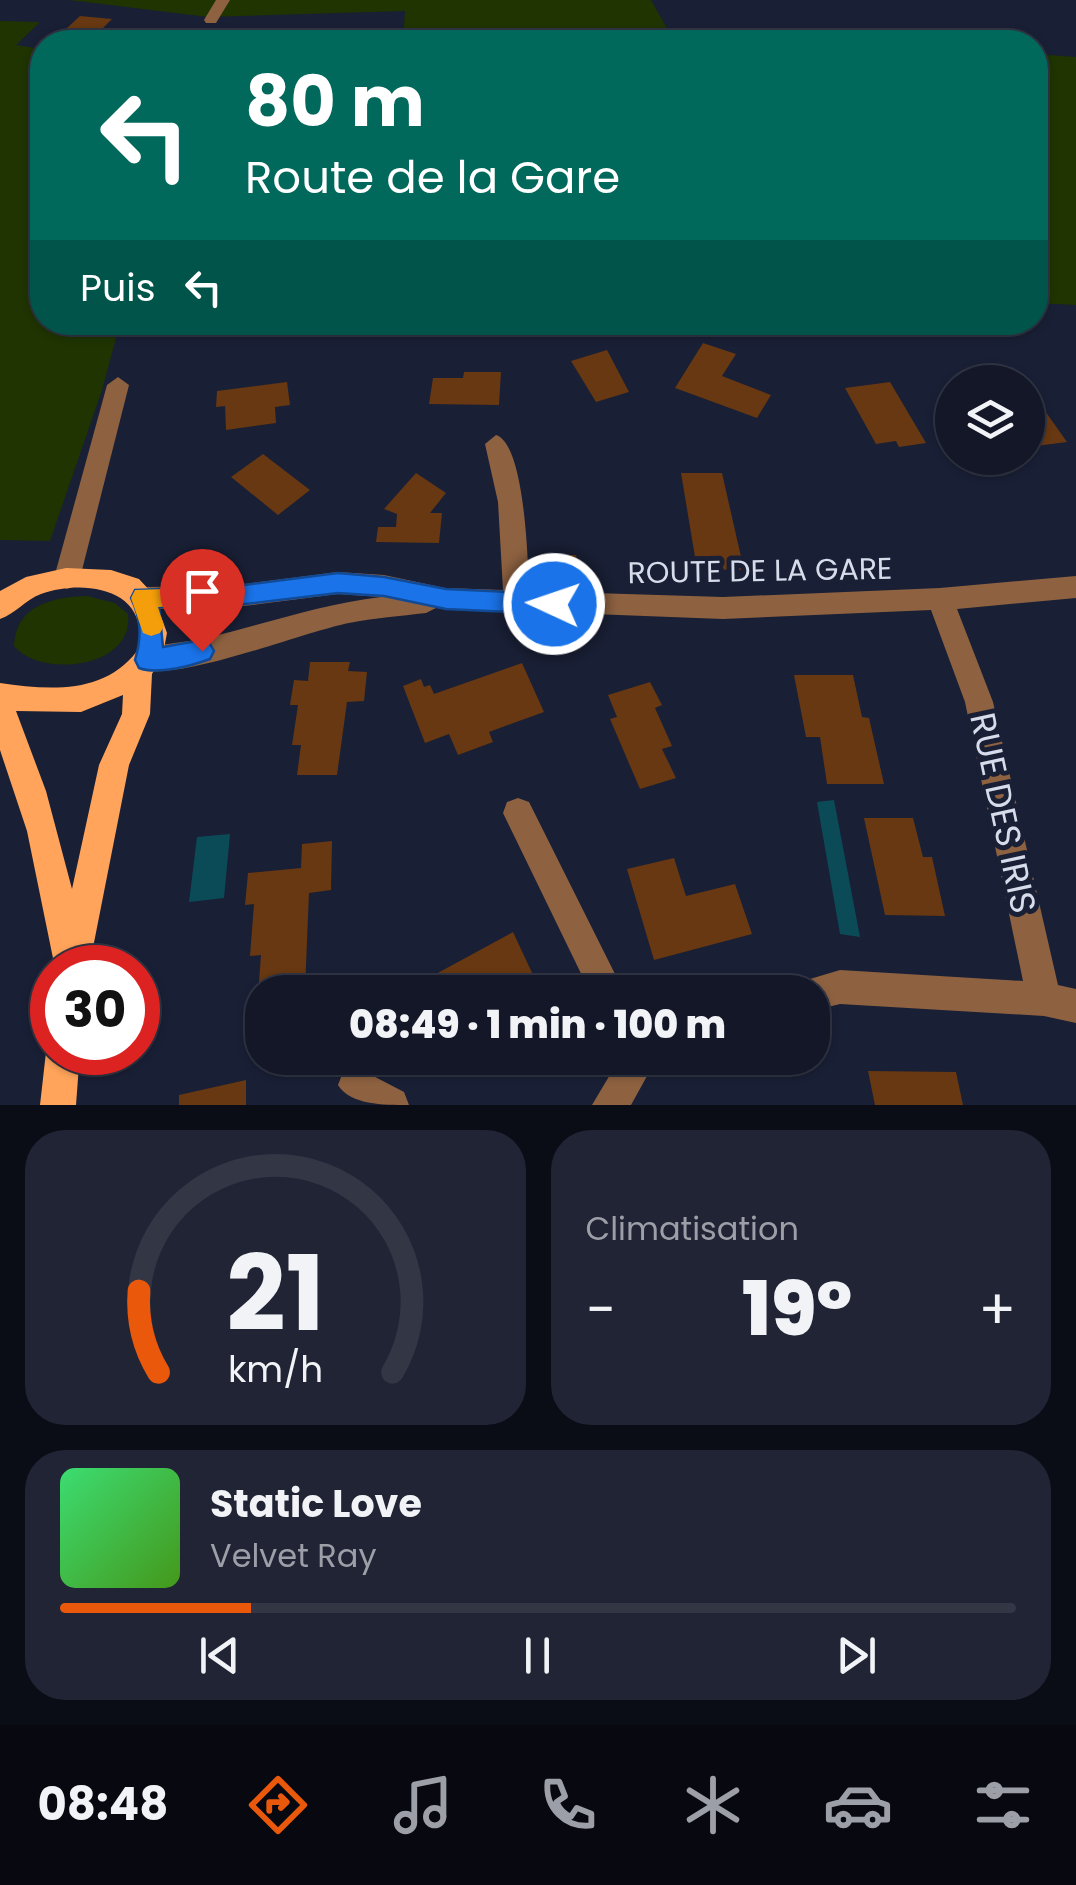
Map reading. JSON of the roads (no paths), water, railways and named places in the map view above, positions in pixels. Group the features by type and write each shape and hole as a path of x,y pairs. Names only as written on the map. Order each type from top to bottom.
{"main road":[{"name":"ROUTE DE LA GARE","path":"0,584 29,586 67,578 106,579 129,585 143,598"},
{"name":"ROUTE DE LA GARE","path":"0,608 29,586"},
{"path":"77,945 114,765 136,714 143,664 152,642 151,615 143,598"},
{"name":"ROUTE DE LA GARE","path":"0,699 68,701 106,691 143,664"},
{"path":"0,699 5,734 28,784 53,860 68,945"},
{"path":"58,1105 61,1075"}],"street":[{"path":"211,20 223,0"},
{"path":"67,578 118,385"},
{"path":"496,444 504,466 516,553 516,602"},
{"name":"ROUTE DE LA GARE","path":"143,598 228,596 338,583 384,586 446,599 723,608 940,599 1076,588"},
{"name":"ROUTE DE LA GARE","path":"143,664 348,612 446,599"},
{"name":"RUE DES IRIS","path":"940,599 979,702 1060,1003"},
{"path":"518,813 599,975"},
{"path":"830,990 840,987 1060,1003"},
{"path":"610,1105 629,1075"},
{"path":"356,1085 391,1105"}]}
